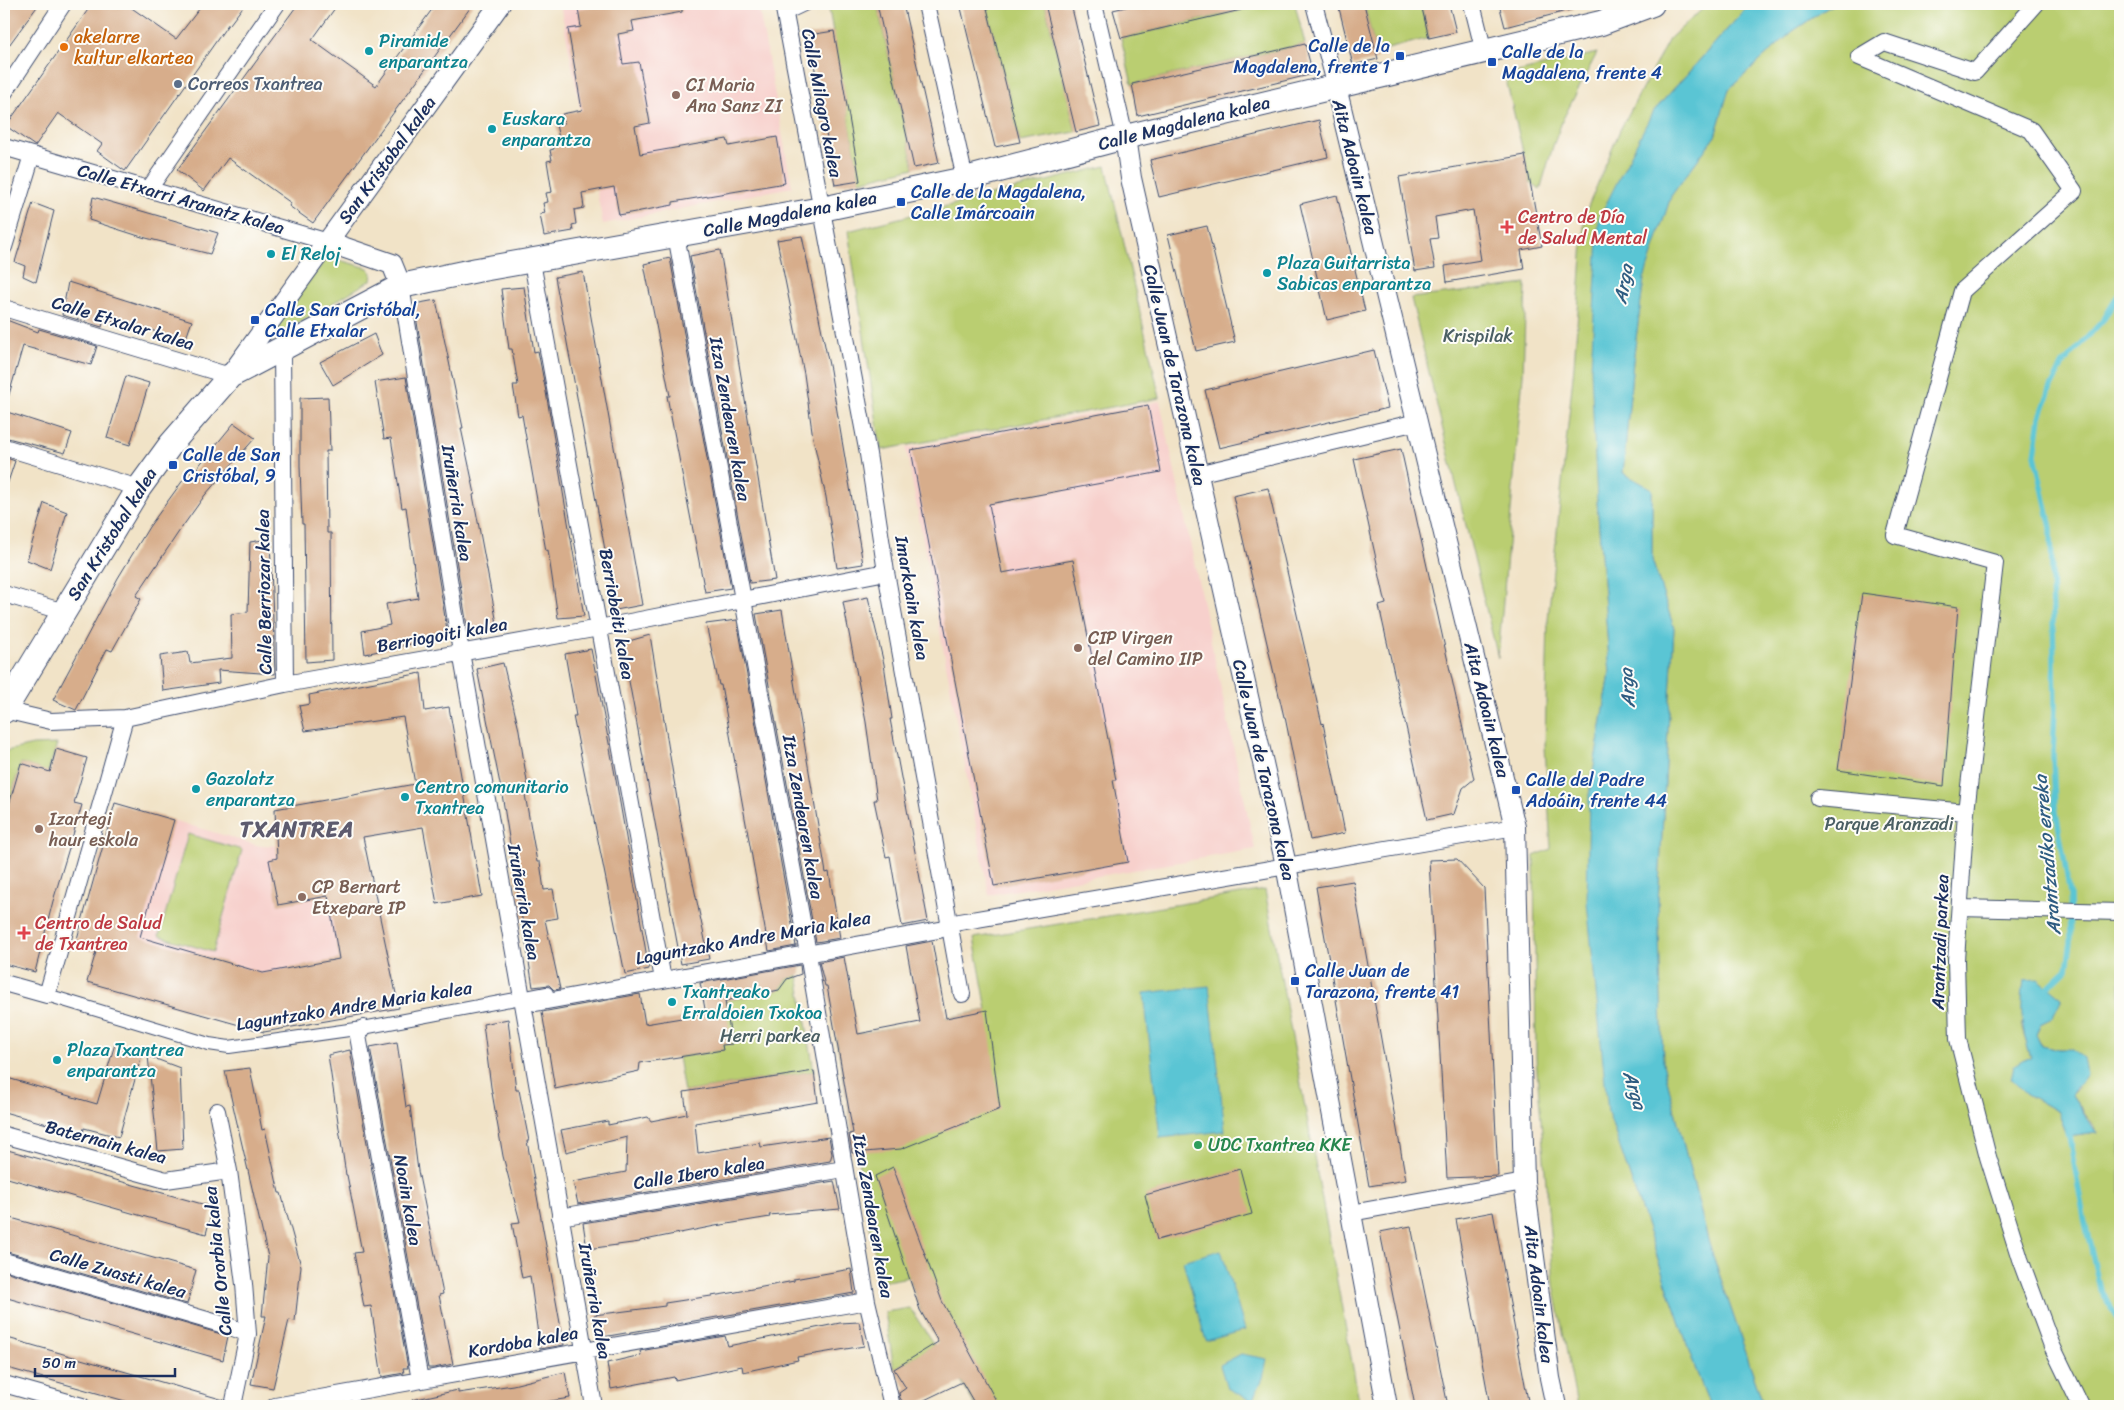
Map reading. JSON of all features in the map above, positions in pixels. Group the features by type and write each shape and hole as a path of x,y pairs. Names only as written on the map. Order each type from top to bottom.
{"main road":[{"name":"Calle Magdalena kalea","path":"230,376 401,286 477,270 532,262 822,209 965,179 1125,137 1601,23 1629,8 1652,4"},
{"name":"San Kristobal kalea","path":"4,711 138,488 171,444 230,376"}],"street":[{"path":"4,93 63,4"},
{"path":"149,190 277,4"},
{"name":"San Kristobal kalea","path":"230,376 500,4"},
{"path":"784,9 806,4"},
{"path":"926,4 965,179"},
{"path":"1094,4 1125,137"},
{"path":"1314,4 1336,87"},
{"path":"1472,4 1484,52"},
{"name":"Arantzadi parkea","path":"2036,4 1975,72 1884,42 1859,57 2030,130 2074,191 1962,292 1895,535 1996,563 1966,812 1956,960 1958,1039 1988,1157 2020,1259 2052,1346 2081,1406"},
{"name":"Calle Milagro kalea","path":"784,9 822,209"},
{"name":"Aita Adoain kalea","path":"1336,87 1515,827 1524,1182 1550,1378 1556,1406"},
{"name":"Calle Juan de Tarazona kalea","path":"1125,137 1131,178 1286,865 1387,1406"},
{"name":"Calle Etxarri Aranatz kalea","path":"4,147 328,242 392,264 401,286"},
{"path":"4,247 32,155"},
{"name":"Imarkoain kalea","path":"822,209 868,454 944,927 962,994"},
{"name":"Itza Zendearen kalea","path":"676,235 808,951 867,1301 892,1406"},
{"name":"Berriobeiti kalea","path":"532,262 662,974"},
{"name":"Iruñerria kalea","path":"401,286 461,652 528,1000 560,1216 594,1406"},
{"name":"Calle Etxalar kalea","path":"4,308 230,376"},
{"name":"Calle Berriozar kalea","path":"282,349 285,684"},
{"path":"1197,474 1417,422"},
{"path":"4,447 138,488"},
{"name":"Berriogoiti kalea","path":"4,711 50,722 125,718 285,684 599,628 886,572"},
{"path":"4,594 64,612"},
{"path":"47,995 125,718"},
{"path":"1818,798 1966,812"},
{"name":"Laguntzako Andre Maria kalea","path":"4,983 209,1044 228,1047 363,1028 528,1000 1286,865 1515,827"},
{"path":"1960,908 2120,912"},
{"name":"Laguntzako Andre Maria kalea","path":"528,1000 662,974 808,951"},
{"name":"Noain kalea","path":"363,1028 358,1036 420,1380"},
{"name":"Calle Ororbia kalea","path":"217,1111 229,1171 244,1284 248,1334 233,1406"},
{"name":"Baternain kalea","path":"4,1135 166,1180 229,1171"},
{"name":"Calle Ibero kalea","path":"560,1216 844,1169"},
{"path":"1351,1213 1524,1182"},
{"name":"Calle Zuasti kalea","path":"4,1261 231,1326 248,1334"},
{"name":"Kordoba kalea","path":"275,1406 867,1301"},
{"path":"4,1384 82,1406"}],"shaded area":[{"name":"CI Maria Ana Sanz ZI","path":"560,4 758,4 792,187 603,224"},
{"name":"CIP Virgen del Camino IIP","path":"1160,401 1255,849 989,895 906,448"},
{"name":"CP Bernart Etxepare IP","path":"115,803 260,846 276,845 277,858 364,843 399,1008 264,1032 87,982 96,952 75,946"}],"green space":[{"path":"828,4 877,4 914,168 860,181"},
{"path":"986,4 1045,4 1076,132 1020,142"},
{"path":"1267,4 1295,4 1305,44 1132,84 1121,38"},
{"path":"1364,4 1421,4 1429,38 1376,52"},
{"path":"1708,4 1750,4 1652,113 1597,501 1610,674 1589,795 1608,1112 1694,1365 1710,1406 1577,1406 1554,1285 1536,1058 1534,856 1551,849 1545,746 1548,619 1574,366 1585,214 1620,130 1669,39"},
{"name":"Parque Aranzadi","path":"1833,4 2120,4 2120,1406 1764,1406 1709,1244 1663,1064 1658,901 1674,628 1652,560 1652,490 1623,473 1633,361 1644,278 1671,196 1715,136 1729,89 1793,31","holes":["2052,1018 2040,1024 2036,1035 2041,1045 2059,1049 2072,1049 2079,1088 2072,1095 2095,1127 2097,1133 2068,1137 2058,1112 2025,1093 2024,1059 2031,1059 2021,1024"]},
{"path":"1597,53 1563,119 1540,190 1530,182 1505,75"},
{"path":"1106,166 1160,398 881,450 848,231"},
{"path":"332,258 368,268 372,273 371,280 271,340 266,339 325,260"},
{"name":"Krispilak","path":"1526,284 1523,375 1498,658 1411,298"},
{"path":"57,744 48,772 21,763 4,819 4,755 6,751 33,745"},
{"path":"188,834 242,850 213,952 159,936"},
{"name":"UDC Txantrea KKE","path":"1265,890 1360,1406 975,1406 920,1310 909,1277 880,1282 836,1038 987,1010 974,938"},
{"name":"Herri parkea","path":"798,975 814,1071 684,1092 678,1057 722,1050 725,1001 779,990 787,979"},
{"path":"910,1308 934,1345 894,1369 885,1312"}],"water":[{"name":"Arga","path":"1750,4 1833,4 1793,31 1729,89 1715,136 1671,196 1644,279 1633,361 1623,473 1652,489 1652,560 1674,628 1658,901 1663,1064 1709,1244 1764,1406 1710,1406 1694,1365 1608,1112 1587,902 1589,795 1610,674 1597,501 1591,369 1599,218 1652,113"},
{"path":"2038,979 2062,998 2052,1018 2040,1024 2036,1035 2041,1045 2059,1049 2072,1049 2084,1059 2087,1074 2072,1095 2097,1133 2068,1137 2058,1112 2025,1093 2011,1079 2014,1065 2024,1059 2031,1058 2023,1028 2023,991 2024,980"},
{"path":"1209,986 1225,1131 1160,1138 1144,993"},
{"path":"1221,1250 1245,1330 1206,1341 1183,1261"},
{"path":"1241,1354 1267,1359 1263,1378 1252,1401 1227,1388 1220,1365"}],"building":[{"path":"4,4 39,4 4,52"},
{"path":"92,4 126,4 176,39 203,4 245,4 229,23 125,171 97,151 102,144 58,113 35,146 6,126"},
{"path":"298,4 338,4 312,40 376,86 436,4 473,4 313,223 289,206 291,203 228,158 204,191 177,170"},
{"path":"601,4 682,4 682,12 632,21 634,31 618,34 623,64 639,62 650,123 635,126 640,154 727,139 729,146 777,137 785,183 673,202 673,205 619,215 614,187 582,193 584,208 574,210 576,224 572,225 573,231 544,236 540,214 545,213 543,203 548,202 546,193 552,192 547,161 552,160 550,150 554,149 553,139 559,138 556,125 564,124 562,114 582,110 568,29 581,27 578,9"},
{"path":"877,4 903,4 939,163 914,168"},
{"path":"960,4 986,4 1020,142 995,147"},
{"path":"1045,4 1071,4 1100,126 1076,132"},
{"path":"1138,4 1241,4 1241,10 1121,38 1113,10"},
{"path":"1338,4 1364,4 1378,59 1353,65"},
{"path":"1421,4 1449,4 1456,32 1429,38"},
{"path":"1499,4 1573,4 1574,9 1505,27"},
{"path":"834,31 860,181 835,185 809,35"},
{"path":"1305,44 1313,74 1138,116 1132,84"},
{"path":"1319,120 1328,157 1159,197 1150,160"},
{"name":"Centro de Día de Salud Mental","path":"1525,155 1542,246 1521,250 1524,269 1447,282 1445,266 1481,260 1473,210 1435,217 1438,238 1430,239 1435,268 1415,271 1399,177"},
{"path":"1337,195 1365,311 1327,320 1300,204"},
{"path":"93,197 218,233 210,254 142,237 89,220"},
{"path":"33,203 54,211 36,282 23,276 25,266 15,262"},
{"path":"1207,226 1235,342 1196,351 1168,235"},
{"path":"802,236 830,370 863,564 837,568 826,497 813,438 804,374 777,240"},
{"path":"720,250 775,580 750,583 690,256"},
{"path":"670,258 731,588 705,592 667,396 670,396 644,264"},
{"path":"583,272 642,605 616,610 555,277"},
{"path":"68,282 192,321 185,341 119,320 118,323 104,319 102,327 62,315"},
{"path":"524,287 534,352 538,351 546,392 584,616 558,618 548,550 546,551 522,415 518,416 513,385 518,385 512,349 509,349 501,289"},
{"path":"436,300 463,428 461,428 475,494 473,495 498,629 472,634 471,631 468,632 414,304"},
{"path":"4,319 38,332 39,329 97,346 91,365 23,346 8,398 4,397"},
{"path":"374,334 382,355 333,385 320,362"},
{"path":"1374,350 1388,408 1219,448 1205,390"},
{"path":"126,376 149,383 130,445 107,438"},
{"path":"406,377 448,636 365,654 362,631 390,625 386,604 418,598 406,507 402,508 391,438 384,439 375,382"},
{"path":"328,397 330,451 326,451 327,533 331,533 332,660 306,662 304,524 302,524 300,466 300,398"},
{"path":"1148,405 1161,472 989,504 1002,573 1073,560 1116,780 1113,780 1128,862 994,886 911,450"},
{"path":"4,411 72,433 65,453 4,437"},
{"path":"234,423 255,438 205,495 136,596 141,599 112,651 107,649 76,710 53,700 118,578 149,527 189,472 192,474"},
{"path":"1401,449 1474,779 1463,788 1454,814 1427,820 1379,606 1386,604 1354,459"},
{"path":"4,457 15,461 7,485 4,484"},
{"path":"1268,488 1323,723 1345,833 1310,840 1285,717 1233,496"},
{"path":"44,503 67,512 50,569 27,560"},
{"path":"270,539 275,674 218,670 219,683 163,691 160,656 188,652 190,663 232,658 231,614 248,612 250,542"},
{"path":"1862,593 1958,607 1944,786 1838,770"},
{"path":"868,597 884,664 892,719 890,719 928,921 902,926 890,856 886,857 874,800 877,800 866,722 843,602"},
{"path":"782,610 826,873 829,872 840,938 816,942 756,614"},
{"path":"737,620 796,946 769,951 721,685 719,685 706,624"},
{"path":"650,635 683,835 709,959 681,964 622,643"},
{"path":"591,649 649,969 625,974 573,716 576,716 565,654"},
{"path":"503,663 519,730 528,788 524,789 537,862 540,862 544,890 553,889 558,918 545,920 560,989 554,990 549,985 533,987 502,794 477,669"},
{"name":"CP Bernart Etxepare IP","path":"421,673 425,711 449,707 482,896 437,904 423,827 363,837 399,1008 264,1032 87,982 96,952 75,946 115,803 174,820 140,937 263,973 339,959 328,896 278,905 269,860 277,858 275,809 415,784 403,717 305,731 299,706 310,704 309,695"},
{"path":"56,749 87,758 74,803 82,805 53,901 35,972 4,964 4,822 21,763 50,772"},
{"path":"1457,859 1484,888 1498,1176 1447,1178 1429,860"},
{"path":"1353,881 1406,1180 1369,1186 1316,887"},
{"path":"932,941 946,1018 987,1010 1000,1109 901,1149 852,1153 849,1134 853,1133 827,986 825,986 819,962 844,957 858,1034 920,1022 906,946"},
{"path":"800,965 801,974 787,979 779,990 725,1001 732,1044 722,1045 723,1050 640,1063 639,1071 555,1089 542,1012 640,994 645,1024 706,1014 700,983"},
{"path":"508,1019 516,1090 519,1090 529,1141 527,1141 564,1345 540,1349 530,1276 522,1278 512,1223 520,1222 503,1156 491,1087 483,1024"},
{"path":"397,1042 406,1107 410,1106 418,1171 443,1294 439,1295 453,1364 434,1368 428,1368 370,1047"},
{"path":"115,1044 142,1054 119,1137 84,1128 83,1134 4,1112 4,1077 97,1104"},
{"path":"350,1050 408,1368 403,1368 404,1373 382,1377 371,1306 364,1307 354,1253 362,1252 346,1175 328,1055"},
{"path":"148,1056 180,1068 183,1149 158,1151"},
{"path":"250,1068 262,1130 265,1129 279,1193 281,1193 301,1266 295,1321 289,1320 273,1388 251,1384 266,1316 262,1316 268,1257 225,1071"},
{"path":"814,1071 818,1102 695,1123 698,1153 760,1143 761,1147 829,1137 832,1154 830,1161 578,1204 573,1182 626,1172 627,1137 566,1152 561,1130 608,1121 608,1125 648,1117 651,1121 687,1114 684,1092"},
{"path":"4,1149 213,1207 206,1234 4,1177"},
{"path":"893,1167 942,1301 999,1406 976,1406 962,1382 912,1406 906,1406 900,1398 899,1393 906,1388 894,1369 938,1342 920,1310 875,1176"},
{"path":"1240,1169 1252,1214 1157,1240 1145,1195"},
{"path":"834,1181 840,1209 769,1215 770,1217 715,1226 640,1242 587,1249 583,1223"},
{"path":"1493,1212 1529,1406 1490,1406 1456,1219"},
{"path":"4,1216 196,1270 187,1304 4,1251"},
{"path":"1411,1226 1448,1406 1415,1406 1380,1232"},
{"path":"851,1269 854,1293 597,1338 594,1315 665,1306 665,1303 731,1293"},
{"path":"4,1271 228,1336 223,1360 4,1297"},
{"path":"859,1322 864,1346 797,1357 798,1360 743,1372 742,1366 675,1380 674,1377 611,1389 607,1363 641,1355 640,1351 725,1336 728,1346 840,1323"},
{"path":"4,1337 224,1400 223,1406 143,1406 4,1367"},
{"path":"565,1372 570,1398 519,1406 413,1406 412,1400 458,1390 458,1393 513,1385"}],"waterway":[{"name":"Arantzadiko erreka","path":"2120,116 2117,192 2120,207"},
{"name":"Arantzadiko erreka","path":"2044,991 2067,969 2071,942 2070,894 2055,806 2051,528 2035,455 2040,417 2051,387 2063,364 2104,319 2120,292"},
{"name":"Arantzadiko erreka","path":"2068,1131 2084,1218 2100,1289 2120,1322"}],"place":[{"name":"akelarre kultur elkartea","path":"64,47"},
{"name":"Piramide enparantza","path":"369,51"},
{"name":"Calle de la Magdalena, frente 1","path":"1400,56"},
{"name":"Calle de la Magdalena, frente 4","path":"1492,62"},
{"name":"Correos Txantrea","path":"178,84"},
{"name":"CI Maria Ana Sanz ZI","path":"676,95"},
{"name":"Euskara enparantza","path":"492,129"},
{"name":"Calle de la Magdalena, Calle Imárcoain","path":"901,202"},
{"name":"Centro de Día de Salud Mental","path":"1507,227"},
{"name":"El Reloj","path":"271,254"},
{"name":"Plaza Guitarrista Sabicas enparantza","path":"1267,273"},
{"name":"Calle San Cristóbal, Calle Etxalar","path":"255,320"},
{"name":"Calle de San Cristóbal, 9","path":"173,465"},
{"name":"CIP Virgen del Camino IIP","path":"1078,648"},
{"name":"Gazolatz enparantza","path":"196,789"},
{"name":"Calle del Padre Adoáin, frente 44","path":"1516,790"},
{"name":"Centro comunitario Txantrea","path":"405,797"},
{"name":"Izartegi haur eskola","path":"39,829"},
{"name":"CP Bernart Etxepare IP","path":"302,897"},
{"name":"Centro de Salud de Txantrea","path":"24,933"},
{"name":"Calle Juan de Tarazona, frente 41","path":"1295,981"},
{"name":"Txantreako Erraldoien Txokoa","path":"672,1002"},
{"name":"Plaza Txantrea enparantza","path":"57,1060"},
{"name":"UDC Txantrea KKE","path":"1198,1145"}],"district":[{"name":"TXANTREA","path":"297,829"}]}
